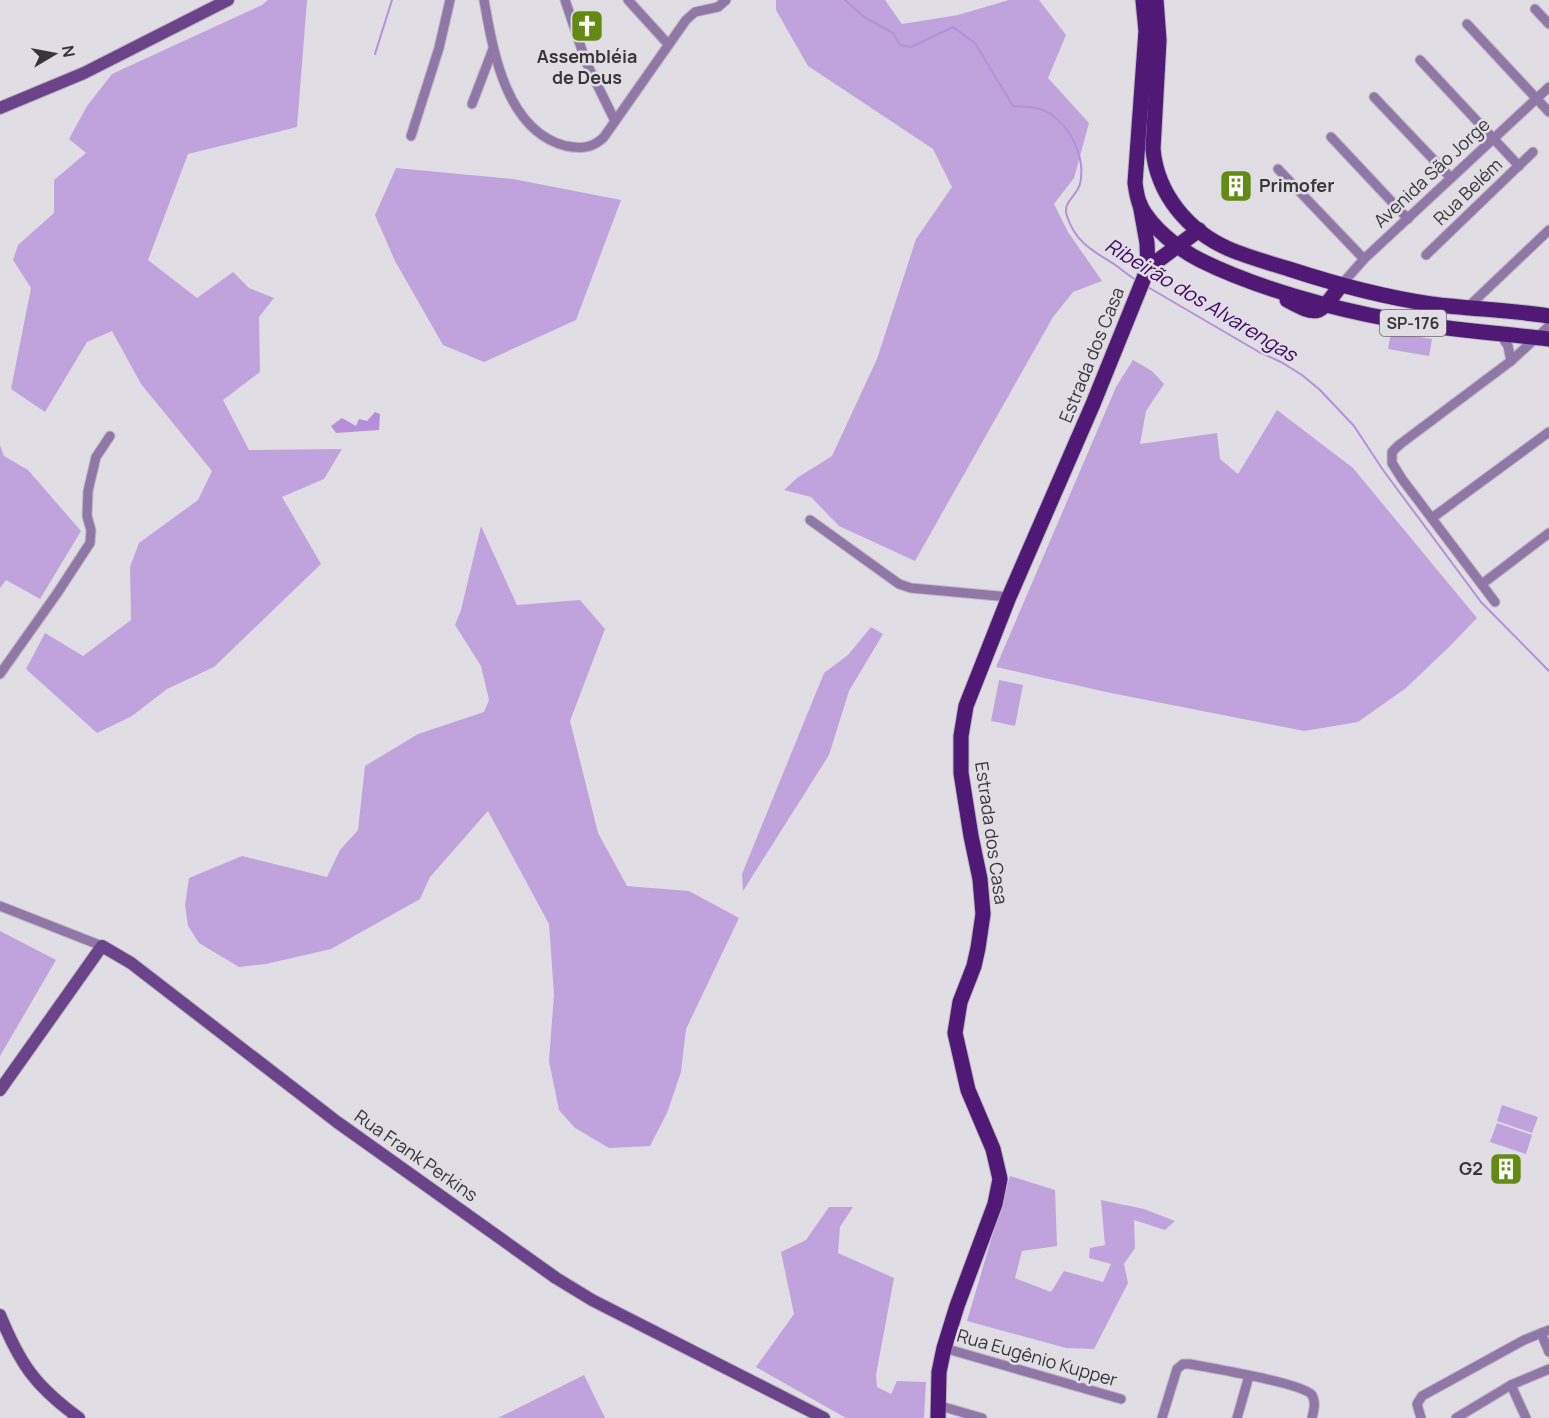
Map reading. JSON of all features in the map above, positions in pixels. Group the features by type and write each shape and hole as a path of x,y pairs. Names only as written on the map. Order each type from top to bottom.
{"main road":[{"name":"SP-176","path":"1143,0 1146,31 1135,183 1140,204 1152,221 1178,245 1192,256 1262,285 1326,304 1396,321 1501,335 1543,338"},
{"name":"SP-176","path":"1156,0 1160,40 1154,164 1159,181 1170,201 1184,218 1210,239 1229,249 1341,285 1411,300 1549,316"},
{"path":"1140,204 1151,268"},
{"path":"1151,268 1199,230"},
{"path":"1151,268 1178,255 1192,256"},
{"name":"Estrada dos Casa","path":"937,1412 939,1372 944,1348 995,1204 1000,1179 993,1149 968,1090 955,1033 960,1002 976,957 983,914 980,879 962,789 961,736 966,706 1008,597 1151,268"},
{"path":"1326,304 1341,285"}],"street":[{"path":"0,108 84,73 228,0"},
{"path":"411,136 439,48 450,0"},
{"path":"484,0 493,49 508,92 519,111 535,129 548,139 577,148 593,146 604,137 690,15 718,7 726,0"},
{"path":"565,0 586,62 615,121"},
{"path":"628,0 668,44"},
{"path":"1535,9 1549,24"},
{"path":"1467,24 1549,112"},
{"path":"472,104 493,49"},
{"path":"1420,60 1519,166"},
{"name":"Avenida São Jorge","path":"1341,285 1364,259 1549,87"},
{"path":"1374,97 1451,178"},
{"path":"1331,137 1408,219"},
{"name":"Rua Belém","path":"1426,255 1533,152"},
{"path":"1278,169 1364,259"},
{"path":"1468,307 1549,230"},
{"path":"1495,602 1396,469 1392,463 1392,452 1543,338 1549,326"},
{"path":"1501,335 1508,345 1510,361"},
{"path":"1432,518 1549,432"},
{"path":"0,674 90,543 91,530 87,516 88,491 96,457 110,436"},
{"path":"810,520 899,584 911,588 1008,597"},
{"path":"1482,584 1549,533"},
{"name":"Rua Frank Perkins","path":"0,906 102,946 131,963 337,1122 556,1278 592,1300 824,1418"},
{"path":"0,1090 102,946"},
{"path":"0,1315 10,1341 35,1381 79,1418"},
{"path":"1419,1415 1417,1404 1422,1396 1524,1340 1545,1332 1549,1352"},
{"name":"Rua Eugênio Kupper","path":"944,1348 1121,1399"},
{"path":"1162,1418 1177,1369 1183,1364 1303,1389 1309,1392 1314,1403 1312,1418"},
{"path":"1456,1418 1470,1414 1511,1385 1549,1369"},
{"path":"1237,1418 1249,1376"},
{"path":"1511,1385 1526,1418"},
{"path":"937,1412 982,1418"}],"shaded area":[{"path":"268,0 307,0 297,127 188,154 148,260 197,298 233,272 249,288 274,298 259,317 260,372 223,400 249,450 342,449 324,479 282,497 321,564 214,667 167,689 132,716 97,733 26,669 45,633 83,656 131,620 130,567 139,543 198,500 212,471 141,384 112,331 87,342 45,412 11,389 31,288 13,260 18,245 54,213 54,180 86,153 69,139 87,106 112,74 262,5"},
{"path":"776,0 885,0 902,24 958,15 1009,0 1039,0 1066,35 1048,78 1089,123 1074,178 1054,204 1068,232 1102,281 1073,292 1053,317 915,561 839,526 811,497 784,490 797,478 832,456 877,359 916,239 952,187 933,149 808,66 776,10"},
{"path":"396,168 513,179 621,200 576,320 484,362 443,345 395,261 375,215"},
{"path":"1391,332 1432,339 1429,356 1388,349"},
{"path":"1133,360 1152,371 1164,384 1146,411 1140,444 1217,433 1220,459 1238,474 1277,410 1353,468 1477,618 1406,688 1358,722 1304,731 1106,692 996,667 1116,387"},
{"path":"375,412 380,414 379,430 336,433 331,426 342,418 356,426 359,419 367,421"},
{"path":"0,445 4,456 28,470 81,531 40,599 6,580 0,588"},
{"path":"481,526 517,605 580,600 605,629 570,721 598,833 627,886 689,891 739,918 686,1029 681,1072 667,1113 650,1146 609,1148 575,1128 559,1110 549,1061 554,994 549,924 488,811 430,877 420,899 331,949 266,964 239,967 199,943 188,926 185,905 189,878 242,856 327,877 340,850 358,830 365,766 418,734 484,712 489,700 481,666 455,625 461,610"},
{"path":"871,627 883,634 849,691 829,755 743,891 742,874 824,673 848,655"},
{"path":"999,680 1023,685 1015,726 991,721"},
{"path":"0,931 56,960 0,1056"},
{"path":"1502,1105 1538,1117 1532,1133 1497,1121"},
{"path":"1497,1123 1532,1135 1526,1154 1490,1142"},
{"path":"1010,1176 1055,1190 1057,1246 1022,1251 1015,1278 1051,1292 1064,1271 1103,1282 1111,1264 1089,1258 1090,1248 1105,1245 1101,1200 1144,1209 1175,1221 1165,1230 1134,1220 1135,1248 1124,1264 1128,1283 1094,1349 1066,1348 967,1321"},
{"path":"829,1207 853,1207 840,1227 838,1253 894,1278 876,1375 877,1387 891,1394 897,1381 926,1382 924,1418 846,1418 756,1367 794,1314 781,1252 806,1240"},
{"path":"584,1375 605,1418 498,1418"}],"waterway":[{"path":"375,54 392,0"},
{"name":"Ribeirão dos Alvarengas","path":"845,0 864,17 893,33 900,45 911,47 953,27 975,43 1013,106 1040,109 1057,119 1075,144 1081,164 1080,184 1066,207 1070,225 1086,245 1136,280"},
{"name":"Ribeirão dos Alvarengas","path":"1146,286 1259,352 1281,362 1320,390 1354,426 1383,470 1481,602 1549,671"}],"place":[{"name":"Assembléia de Deus","path":"587,26"},
{"name":"Primofer","path":"1236,186"},
{"name":"G2","path":"1506,1169"}]}
